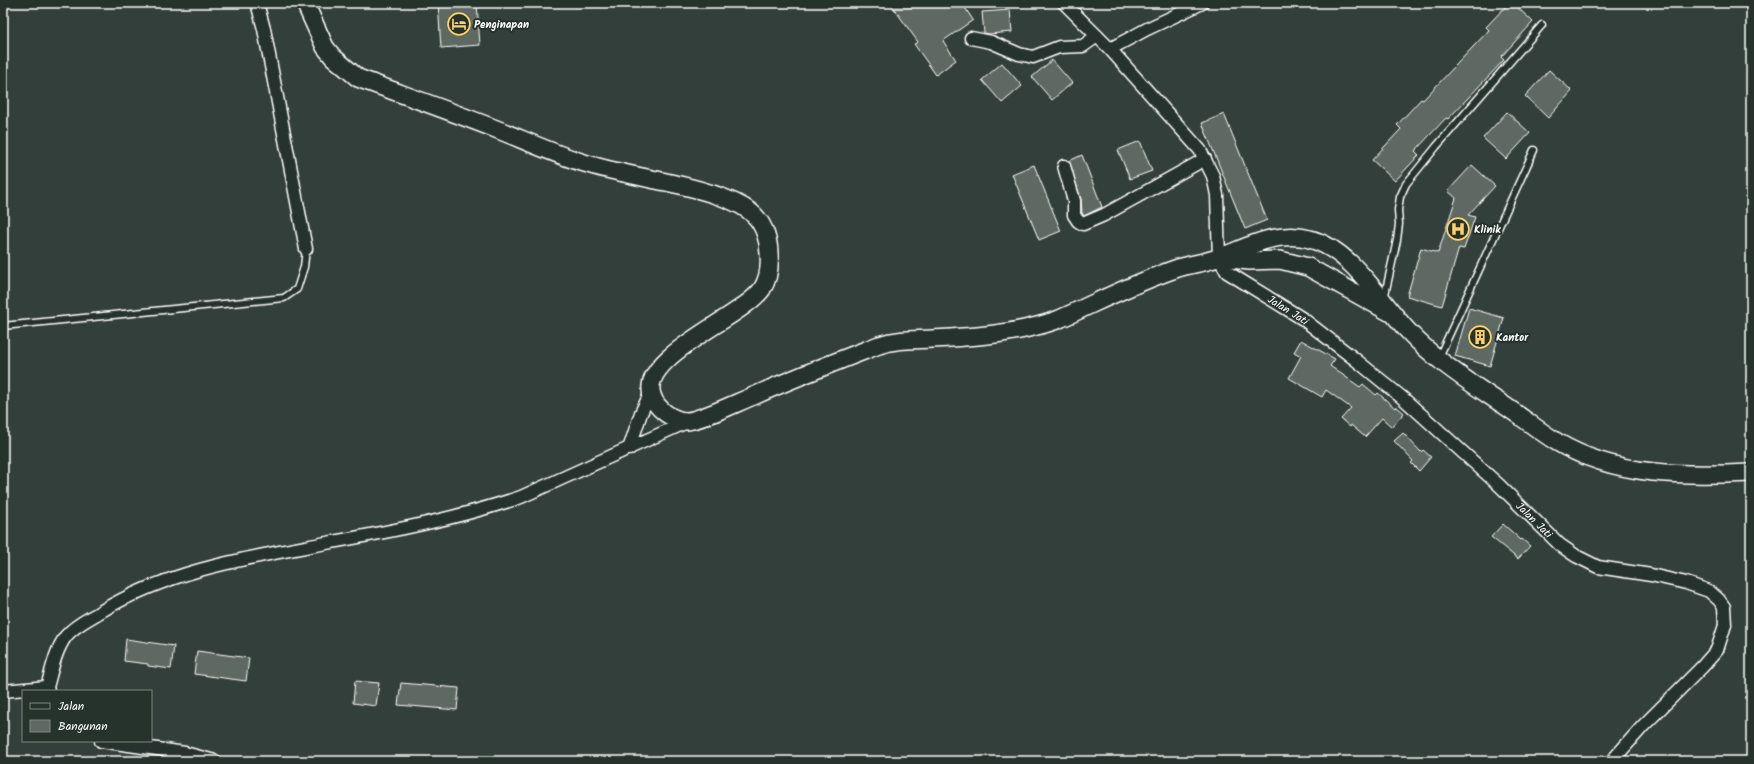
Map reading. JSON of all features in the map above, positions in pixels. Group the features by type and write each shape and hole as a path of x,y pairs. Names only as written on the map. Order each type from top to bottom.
{"street":[{"path":"257,3 264,29 306,248"},
{"path":"305,3 325,47 333,57 358,78 575,160 704,191 747,209 756,216 766,236 769,249 769,272 762,288 746,305 670,356 654,377 651,384 651,392 654,401 660,408 677,419 689,421"},
{"path":"1064,3 1110,49 1200,150 1212,176 1217,195 1219,258"},
{"path":"1110,49 1147,29 1202,3"},
{"path":"971,38 991,42 1019,54 1033,57 1060,47 1083,46 1097,36"},
{"path":"1064,166 1074,201 1074,215 1082,224 1104,215 1205,159"},
{"path":"26,690 48,689 54,661 66,636 79,624 114,604 171,578 240,560 439,520 500,504 521,497 689,421 720,410 879,345 905,339 990,335 1024,329 1057,320 1126,289 1178,268 1219,258 1252,244 1274,238 1310,238 1321,243 1351,264 1376,291 1409,333 1448,368 1559,443 1609,465 1662,474 1708,475 1751,473"},
{"path":"1219,258 1250,261 1280,260 1308,267 1388,308"},
{"name":"Jalan Jati","path":"1219,258 1227,272 1233,277 1303,319 1405,400 1500,486 1560,545 1576,556 1598,567 1651,575 1686,583 1709,591 1719,600 1724,607 1725,625 1717,650 1643,726 1612,761"},
{"path":"628,449 641,413 651,392"},
{"path":"3,691 22,690"},
{"path":"108,742 185,753 215,761"}],"lane":[{"path":"1388,308 1399,224 1398,210 1400,197 1406,184 1436,147 1542,25"},
{"path":"1438,359 1534,150"},
{"path":"3,326 284,298 297,289 304,267 306,248"}],"building":[{"name":"Penginapan","path":"438,3 477,3 480,45 441,48"},
{"path":"890,3 962,3 973,20 943,41 956,60 936,75 914,44 918,42"},
{"path":"1509,3 1513,3 1533,22 1501,57 1504,60 1448,119 1446,118 1415,151 1419,155 1395,181 1372,160 1401,129 1397,125 1421,99 1423,100 1489,30 1486,27"},
{"path":"1010,10 1012,32 984,33 982,12"},
{"path":"1052,60 1072,83 1052,100 1032,77"},
{"path":"1002,63 1022,86 1002,103 982,80"},
{"path":"1549,70 1572,91 1548,118 1525,96"},
{"path":"1507,112 1530,133 1506,159 1483,138"},
{"path":"1224,114 1267,220 1245,229 1202,123"},
{"path":"1140,141 1152,171 1130,179 1118,150"},
{"path":"1082,155 1102,207 1084,216 1082,213 1081,199 1069,161"},
{"path":"1034,165 1061,231 1039,240 1012,174"},
{"path":"1472,165 1495,186 1468,215 1475,217 1464,249 1459,248 1442,306 1407,296 1421,248 1438,253 1456,198 1448,191"},
{"name":"Kantor","path":"1469,308 1504,318 1490,366 1455,356"},
{"path":"1301,340 1335,359 1330,366 1360,387 1363,384 1376,395 1378,393 1395,408 1396,406 1404,413 1392,427 1382,418 1365,437 1351,425 1350,427 1341,419 1351,408 1326,390 1322,397 1289,378 1301,356 1294,352"},
{"path":"1403,433 1421,452 1423,450 1431,457 1419,471 1411,463 1413,461 1394,441"},
{"path":"1503,524 1530,546 1518,559 1491,537"},
{"path":"126,639 174,646 171,669 124,661"},
{"path":"197,651 249,658 246,681 194,674"},
{"path":"355,681 379,683 376,706 353,703"},
{"path":"401,683 459,688 457,710 398,705"}],"place":[{"name":"Penginapan","path":"459,24"},
{"name":"Klinik","path":"1458,229"},
{"name":"Kantor","path":"1480,337"}]}
